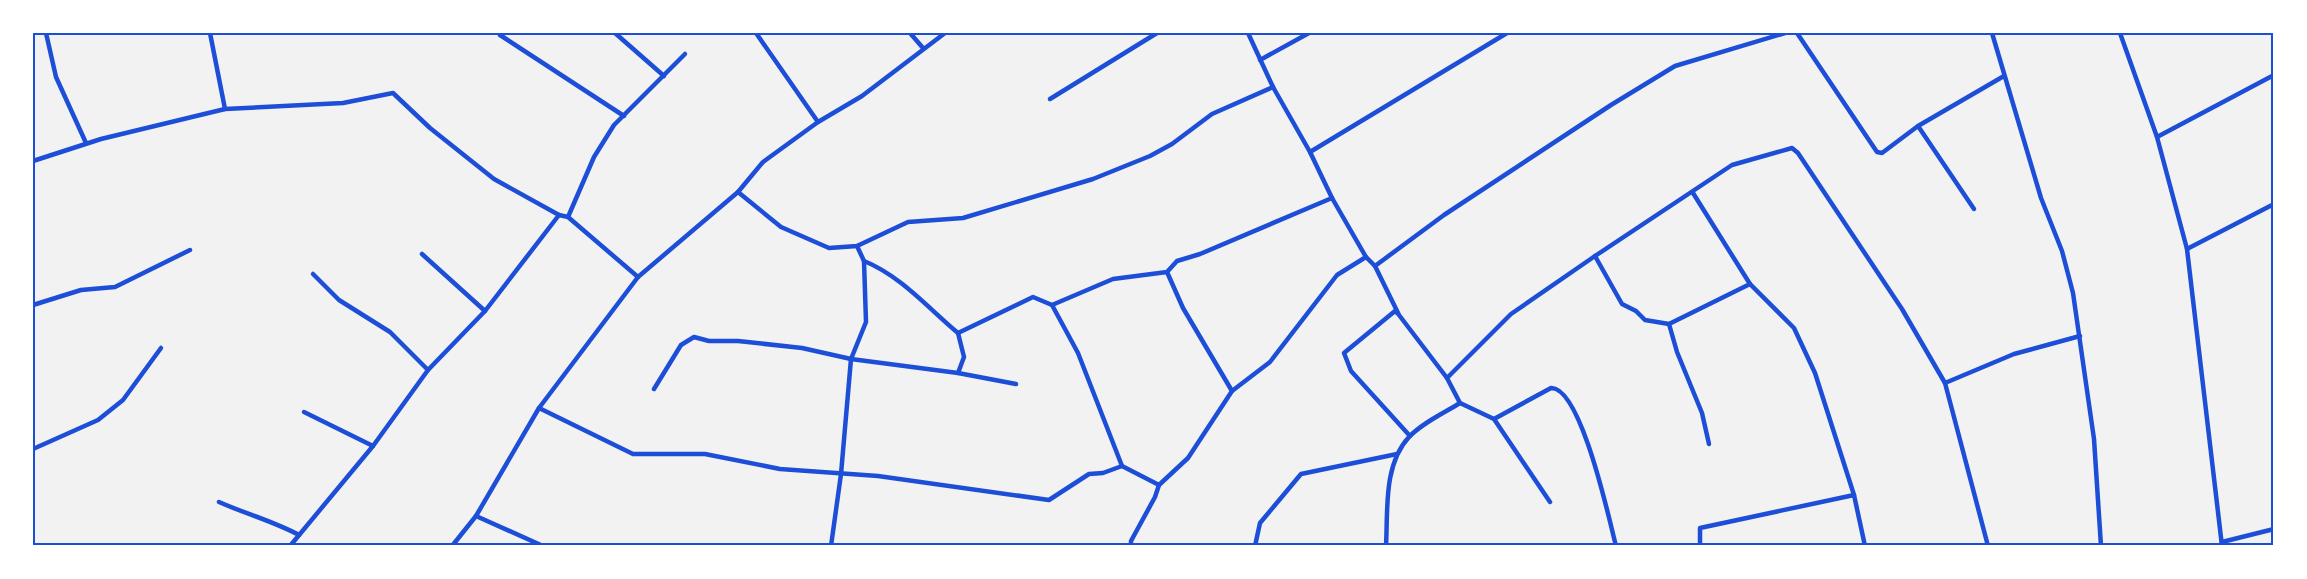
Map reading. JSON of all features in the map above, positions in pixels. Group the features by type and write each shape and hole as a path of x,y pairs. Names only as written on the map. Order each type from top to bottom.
{"street":[{"path":"46,33 56,77 86,143"},
{"path":"210,33 225,109"},
{"path":"615,33 664,76"},
{"path":"756,33 818,122"},
{"path":"910,33 923,48"},
{"path":"452,546 476,516 538,408 638,277 738,192 763,162 818,122 862,96 945,33"},
{"path":"1050,99 1157,33"},
{"path":"1248,33 1273,87 1310,152 1332,198 1366,257 1375,266 1399,315"},
{"path":"1260,60 1309,33"},
{"path":"1310,152 1507,33"},
{"path":"1375,266 1444,215 1611,105 1675,66 1785,33"},
{"path":"1797,33 1877,152 1882,153 1890,149 1918,126 2004,76"},
{"path":"1992,33 2041,198 2062,251 2073,293 2094,439 2101,546"},
{"path":"2120,33 2157,137 2187,249 2222,544 2274,530"},
{"path":"500,35 624,116"},
{"path":"568,216 594,157 614,125 685,54"},
{"path":"2157,137 2274,75"},
{"path":"738,192 781,227 829,248 857,246 908,222 963,218 1093,179 1150,156 1172,144 1212,114 1273,87"},
{"path":"33,161 86,143 225,109 343,103 393,93 430,128 494,179 559,216 568,216 638,277"},
{"path":"1918,126 1974,209"},
{"path":"1447,378 1511,314 1595,256 1732,165 1792,148 1798,153 1902,309 1945,383 1988,546"},
{"path":"1693,193 1750,284 1794,328 1815,373 1854,495 1865,546"},
{"path":"1052,305 1113,279 1167,272 1177,261 1200,254 1332,198"},
{"path":"2187,249 2274,204"},
{"path":"290,546 373,446 428,370 485,311 559,216"},
{"path":"831,546 841,474 851,359 866,322 864,261 857,246"},
{"path":"33,305 81,290 115,287 190,250"},
{"path":"423,254 485,311"},
{"path":"1595,256 1622,304 1636,311 1645,320 1669,324 1750,284"},
{"path":"1131,546 1131,541 1159,484 1188,458 1232,391 1269,362 1337,275 1366,257"},
{"path":"864,261 895,278 958,333 964,357 958,373"},
{"path":"1167,272 1182,308 1232,391"},
{"path":"313,274 339,300 390,332 428,370"},
{"path":"958,333 1033,297 1052,305 1078,353 1122,466 1159,484"},
{"path":"1410,436 1351,371 1344,353 1395,311 1447,378 1460,403 1494,419 1550,502"},
{"path":"1669,324 1677,352 1702,413 1709,444"},
{"path":"1945,383 2014,354 2080,336"},
{"path":"654,388 681,345 694,337 709,341 738,341 802,348 851,359 958,373 1016,384"},
{"path":"33,449 98,420 123,400 161,348"},
{"path":"1494,419 1551,388 1556,388 1563,393 1573,405 1594,464 1616,546"},
{"path":"1386,546 1390,479 1397,454 1410,436 1460,403"},
{"path":"538,408 633,454 705,454 780,469 841,474 1049,500 1089,474 1103,474 1122,466"},
{"path":"304,412 373,446"},
{"path":"1255,546 1260,523 1301,474 1397,454"},
{"path":"1700,546 1700,528 1854,495"},
{"path":"219,502 254,517 274,521 299,535"},
{"path":"476,516 543,546"}]}
